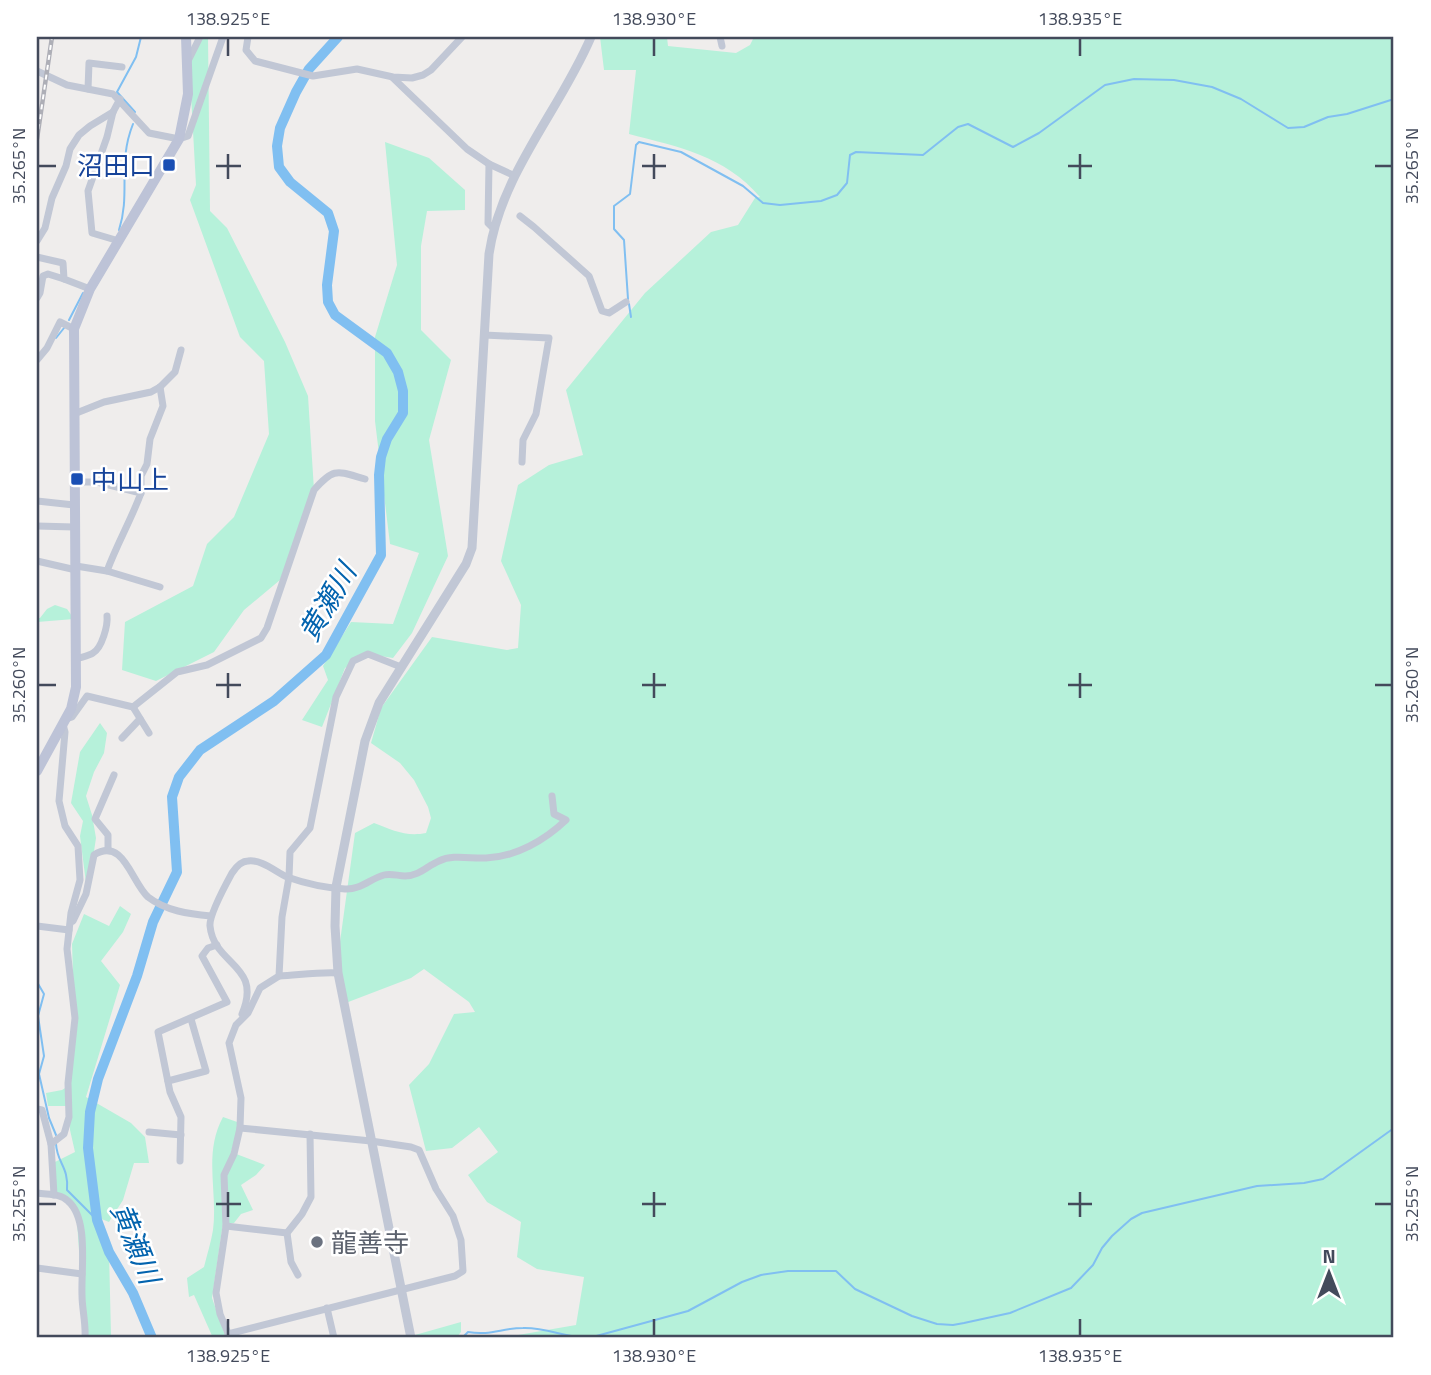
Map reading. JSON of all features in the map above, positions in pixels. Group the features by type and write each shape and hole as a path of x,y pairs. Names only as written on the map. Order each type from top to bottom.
{"main road":[{"path":"37,771 65,721 74,697 74,329 90,289 179,139 188,94 186,37"}],"street":[{"path":"187,65 200,37"},
{"path":"37,79 37,71 67,85 113,94 149,133 179,139 188,136 223,37"},
{"path":"248,37 246,50 254,61 313,76 357,69 412,78 423,75 462,37"},
{"path":"411,1338 338,973 336,887 365,741 379,703 466,564 472,548 489,254 493,228 514,176 567,85 591,37"},
{"path":"720,37 722,46"},
{"path":"88,89 89,63 122,67"},
{"path":"393,77 467,149 514,176"},
{"path":"119,242 92,233 88,191 113,112 120,99"},
{"path":"37,241 45,228 52,198 66,166 70,149 79,135 113,112"},
{"path":"489,164 488,223 493,228"},
{"path":"520,216 589,276 602,311 609,313 626,302"},
{"path":"37,257 64,264 64,279"},
{"path":"37,298 43,276 48,274 90,289"},
{"path":"37,359 47,348 60,321 74,329"},
{"path":"484,335 549,338 536,414 523,440 522,462"},
{"path":"74,414 104,402 151,392 160,387 175,372 181,350"},
{"path":"107,571 141,493 141,476 147,464 150,439 163,406 160,387"},
{"path":"133,708 177,672 207,665 261,638 267,628 314,490 328,474 338,471 365,479"},
{"path":"75,482 97,482 141,493"},
{"path":"37,501 74,505"},
{"path":"37,526 74,527"},
{"path":"37,561 107,571 160,587"},
{"path":"76,659 98,649 108,622 107,616"},
{"path":"279,976 282,917 290,852 310,828 336,697 353,661 368,654 401,667"},
{"path":"53,1143 64,1134 69,1117 69,1071 75,1035 74,1002 68,963 71,913 79,889 81,862 78,846 65,826 58,801 65,721 72,717 86,696 133,708 149,733"},
{"path":"122,738 140,719"},
{"path":"108,850 108,835 95,819 114,775"},
{"path":"240,1128 371,1141 418,1150 436,1189 453,1216 461,1240 463,1271 455,1276 229,1336 220,1314 216,1293 226,1227 225,1175 234,1154 240,1128 241,1098 229,1043 249,998 249,987 217,944 210,926 211,916 233,872 247,860 289,877 336,887 358,887 388,874 407,876 449,858 489,859 529,846 556,830 566,820 554,814 552,796"},
{"path":"70,927 86,894 94,855 108,850 125,861 137,883 149,897 182,913 211,916"},
{"path":"38,926 70,927"},
{"path":"180,1161 181,1117 168,1081 158,1032 226,1002 202,956 208,948 217,944"},
{"path":"241,1018 248,1013 260,988 279,976 338,973"},
{"path":"168,1081 206,1071 191,1019"},
{"path":"37,1109 42,1110 53,1143 54,1195"},
{"path":"149,1132 181,1135"},
{"path":"298,1275 291,1262 287,1233 311,1197 310,1134"},
{"path":"37,1193 62,1196 70,1202 79,1217 82,1233 85,1338"},
{"path":"226,1227 287,1233"},
{"path":"37,1268 82,1274"},
{"path":"327,1308 334,1338"}],"green space":[{"path":"204,37 208,37 210,211 227,228 285,342 308,396 314,490 280,580 244,610 214,652 156,681 122,670 125,622 193,586 207,544 234,517 269,434 264,361 240,337 190,200 196,185 189,59"},
{"path":"600,37 667,37 668,46 736,53 750,45 754,37 1394,37 1394,1338 517,1338 518,1335 576,1325 584,1277 537,1269 517,1257 521,1222 487,1202 468,1175 498,1152 479,1127 452,1148 426,1151 409,1085 429,1064 454,1014 475,1012 469,1002 424,969 411,978 343,1004 339,949 355,833 374,823 406,833 426,833 431,818 414,780 400,763 371,743 381,708 432,637 507,650 518,648 521,605 501,561 518,485 549,465 583,455 566,390 645,293 711,232 738,225 755,198 760,197 746,183 716,162 683,149 629,134 636,70 604,70"},
{"path":"385,142 429,158 465,190 465,210 427,211 421,246 421,330 451,360 429,440 448,556 412,633 393,658 368,654 345,668 322,727 302,720 328,680 323,666 351,622 393,624 419,553 390,544 375,421 375,337 397,265"},
{"path":"55,605 67,609 74,619 37,622 37,618"},
{"path":"100,723 107,733 104,753 86,796 96,838 86,883 80,836 83,821 71,803 80,752"},
{"path":"120,906 131,914 123,932 101,961 120,985 86,1097 131,1123 145,1137 149,1163 134,1163 123,1200 109,1222 99,1218 109,1252 111,1335 109,1338 85,1338 76,1207 55,1193 53,1163 75,1152 70,1130 70,1110 66,1106 48,1106 46,1093 62,1090 70,1085 75,1035 72,944 84,914 109,926"},
{"path":"223,1117 240,1123 231,1152 265,1165 241,1185 253,1210 241,1214 234,1223 223,1223 212,1298 226,1338 213,1338 194,1295 189,1297 187,1278 204,1267 211,1239 214,1215 212,1159 217,1131"},
{"path":"461,1322 461,1332 456,1338 416,1338 415,1335"}],"waterway":[{"path":"135,112 117,92 136,57 141,37"},
{"name":"黄瀬川","path":"152,1338 133,1293 109,1252 97,1220 88,1148 90,1112 98,1079 137,976 153,922 177,872 172,797 179,777 200,750 274,701 326,655 381,555 381,457 387,439 403,413 403,391 398,372 387,353 335,315 328,302 327,285 334,231 328,213 290,182 279,167 277,146 280,128 296,92 309,69 338,37"},
{"path":"628,299 624,240 614,229 614,206 630,194 636,145 639,142 681,152 743,186 763,203 780,205 821,201 837,195 847,183 850,155 856,152 923,155 958,127 968,124 1013,147 1039,133 1105,85 1134,79 1174,80 1212,87 1241,99 1288,128 1304,127 1328,117 1347,114 1394,99"},
{"path":"119,230 124,203 126,152 133,124"},
{"path":"69,320 83,293"},
{"path":"629,304 631,317"},
{"path":"56,338 64,328"},
{"path":"37,982 44,994 38,1016 44,1056 39,1074 49,1118 56,1135"},
{"path":"462,1338 468,1332 523,1328 589,1338 688,1311 742,1282 761,1275 788,1271 836,1271 855,1289 912,1316 937,1324 953,1325 1010,1313 1071,1288 1093,1265 1112,1236 1142,1213 1257,1186 1323,1179 1394,1128"},
{"path":"56,1144 66,1176 67,1190 97,1220"}],"railway":[{"path":"37,139 52,37"}],"place":[{"name":"沼田口","path":"169,165"},
{"name":"中山上","path":"77,479"},
{"name":"龍善寺","path":"317,1242"}]}
